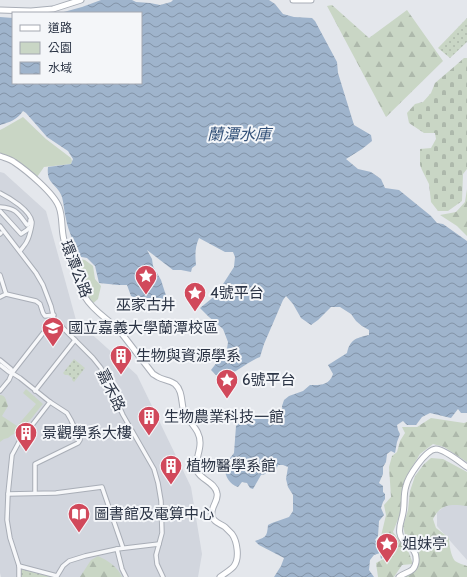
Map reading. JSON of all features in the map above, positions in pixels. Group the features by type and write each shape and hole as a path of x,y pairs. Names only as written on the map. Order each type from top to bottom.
{"street":[{"path":"0,10 31,11 53,9 81,0"},
{"path":"292,0 311,0"},
{"name":"環潭公路","path":"0,156 13,162 35,180 57,203 60,208 64,240 73,268 84,296 88,302 119,330 153,374 158,378 170,381 178,388 185,414 196,428 200,439 196,466 198,473 214,486 217,491 218,495 211,511 213,519 232,534 237,551 237,559 234,567 220,577"},
{"path":"0,193 13,200 30,217 32,223 27,242 20,251"},
{"path":"0,207 17,212 27,225 30,223 30,217"},
{"path":"0,211 21,234 27,230 32,223"},
{"name":"嘉禾路","path":"0,226 20,251 43,285 54,317 102,368 123,415 154,469 161,501 162,533 156,554 157,564 163,577"},
{"path":"0,276 6,294"},
{"path":"0,297 6,294 36,302 40,304 43,314 54,317 0,391"},
{"path":"35,390 75,340"},
{"path":"0,360 10,369 12,373"},
{"path":"0,365 67,413 80,440 78,443 35,464 35,493"},
{"path":"19,577 19,566 10,538 7,520 12,455 19,442 50,402"},
{"path":"399,577 413,570 416,562 415,552 401,537 399,530 404,510 406,484 420,460 432,450 439,450 444,451 467,467"},
{"path":"8,494 56,493 102,486 123,548"},
{"path":"19,566 57,577 63,566 69,561 117,549 159,544"},
{"path":"117,549 122,569 126,577"}],"shaded area":[{"name":"國立嘉義大學蘭潭校區","path":"0,172 4,173 46,211 76,320 137,375 191,487 202,554 198,577 1,577"},
{"path":"467,504 467,560 437,526 437,512 447,505"}],"green space":[{"path":"332,5 369,38 407,10 443,61 386,117 327,6"},
{"path":"467,18 467,42 450,58 438,48"},
{"path":"464,58 467,58 467,169 463,174 462,201 448,211 438,211 431,202 429,184 420,165 420,149 431,148 436,139 435,133 424,133 409,123 407,113 415,104 423,102 431,93 435,83"},
{"path":"23,117 46,139 71,158 71,164 44,167 37,177 15,160 0,153 0,130"},
{"path":"467,189 467,236 457,226 440,215 456,212 465,202"},
{"path":"74,258 85,260 93,266 95,279 101,286 98,299 91,305 77,276"},
{"path":"74,359 85,368 74,382 72,378 63,373"},
{"path":"26,389 43,404 24,426 0,442 0,395 5,397 8,406 2,416 17,426 36,404 23,393"},
{"path":"431,418 464,423 467,422 467,462 444,447 433,444 420,454 406,477 402,489 400,514 393,532 409,553 413,564 402,565 394,577 378,577 376,563 387,557 393,549 390,541 381,536 386,515 384,505 391,497 389,467 392,456 397,452 400,441 405,433 402,427 417,427"},
{"path":"431,458 443,459 467,472 467,506 452,505 443,507 433,519 436,528 449,538 452,557 456,562 467,566 467,577 405,577 415,569 418,563 419,554 416,544 405,535 403,526 408,510 410,491 415,476 424,464"},
{"path":"98,556 112,564 122,577 80,577 91,560"},
{"path":"21,569 51,577 20,577"}],"water":[{"name":"蘭潭水庫","path":"101,0 132,0 136,2 160,5 173,0 269,0 275,4 283,14 294,17 312,18 337,62 338,73 354,125 371,135 372,141 346,159 358,169 371,172 381,179 385,188 399,190 431,216 437,223 443,224 467,241 467,413 461,413 458,409 451,418 430,413 422,417 416,425 407,425 403,421 397,425 400,434 395,453 391,451 387,454 386,462 383,467 383,474 379,483 383,486 383,492 385,494 385,499 381,508 384,515 379,521 378,536 375,540 377,542 379,540 383,543 386,548 386,555 381,559 380,553 374,555 370,560 369,570 374,577 274,577 284,558 259,545 255,541 265,536 268,525 289,517 293,511 293,495 288,487 286,479 288,467 278,465 276,470 261,475 253,489 250,488 247,483 242,482 238,487 232,484 227,477 224,468 234,453 236,426 245,418 269,419 283,416 282,406 284,400 289,396 303,391 310,385 327,383 333,374 328,365 347,353 354,340 369,335 369,330 356,321 351,314 340,307 331,307 311,325 301,318 293,304 286,296 264,344 260,357 224,377 216,375 211,370 227,349 228,342 223,329 200,308 216,295 234,267 235,257 233,252 225,252 199,238 195,258 196,265 192,268 191,272 173,270 147,250 152,259 153,266 161,280 169,305 165,306 155,305 131,296 127,285 99,283 95,266 87,258 76,256 75,247 67,224 62,197 60,192 50,181 48,173 48,167 71,164 73,159 68,151 47,137 23,111 16,119 0,125 0,17 12,18 12,84 142,84 142,12 64,12"}],"place":[{"name":"巫家古井","path":"146,296"},
{"name":"4號平台","path":"195,312"},
{"name":"國立嘉義大學蘭潭校區","path":"53,348"},
{"name":"生物與資源學系","path":"121,376"},
{"name":"6號平台","path":"227,400"},
{"name":"生物農業科技一館","path":"149,436"},
{"name":"景觀學系大樓","path":"26,452"},
{"name":"植物醫學系館","path":"171,486"},
{"name":"圖書館及電算中心","path":"79,534"},
{"name":"姐妹亭","path":"387,564"}]}
